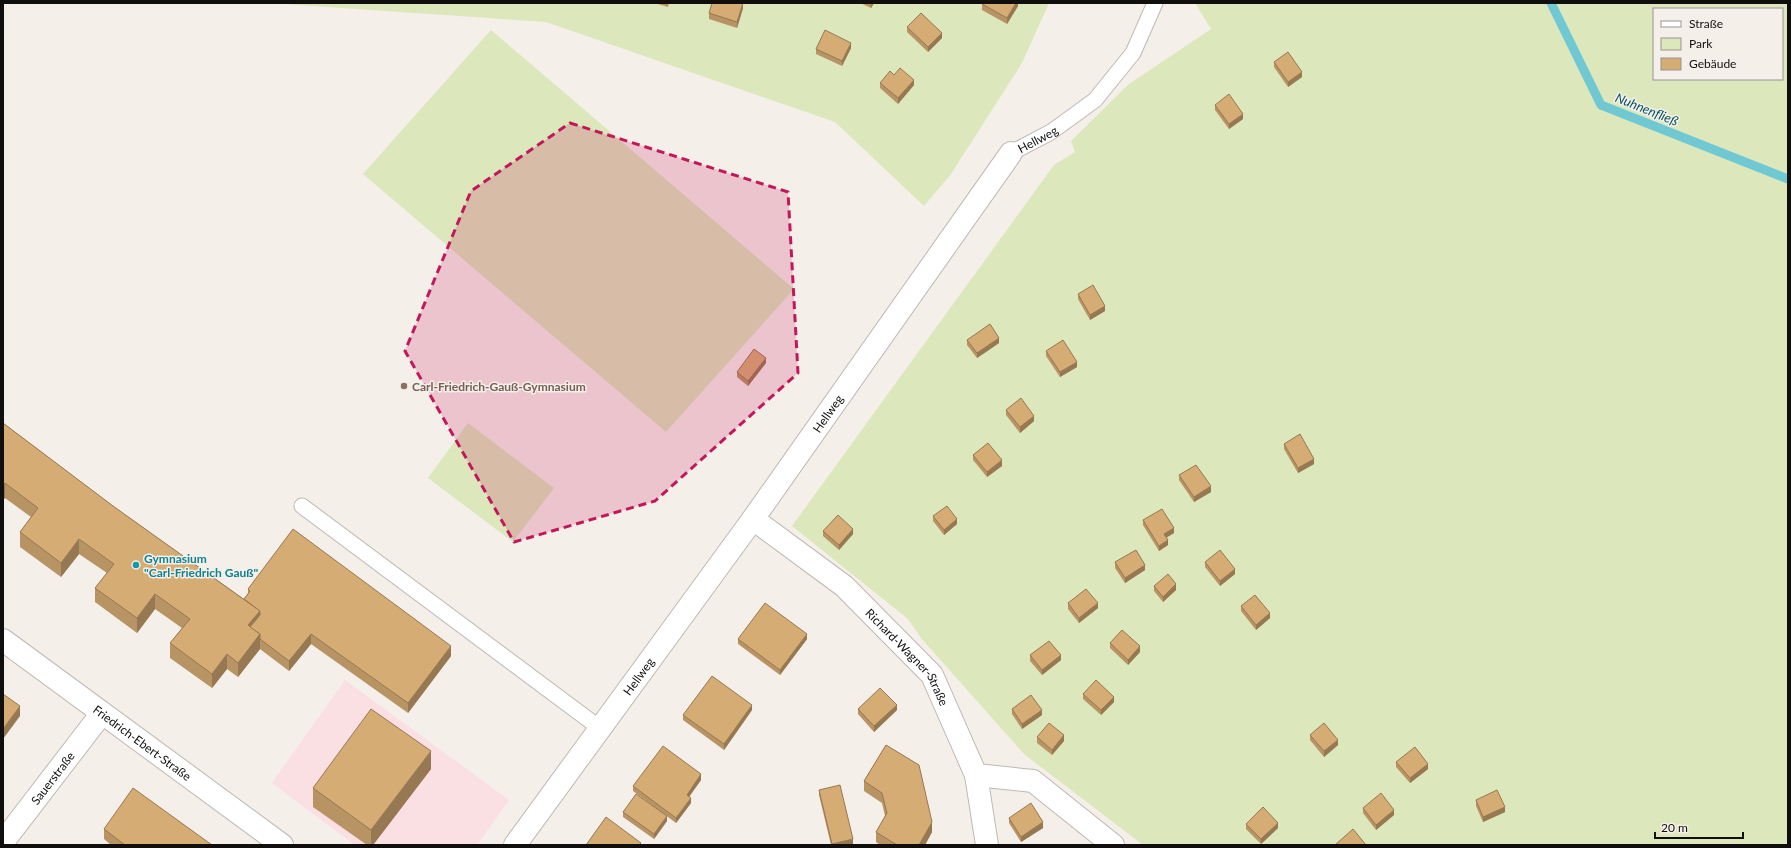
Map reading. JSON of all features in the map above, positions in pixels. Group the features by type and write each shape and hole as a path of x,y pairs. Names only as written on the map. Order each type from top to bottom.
{"street":[{"name":"Hellweg","path":"515,845 753,519 1011,153"},
{"name":"Richard-Wagner-Straße","path":"753,519 844,586 932,675 976,775 987,845"},
{"name":"Friedrich-Ebert-Straße","path":"3,640 282,845"},
{"name":"Sauerstraße","path":"3,842 102,713"},
{"path":"976,775 1033,781 1114,845"}],"lane":[{"name":"Hellweg","path":"1011,153 1051,132 1095,100 1133,54 1155,3"},
{"path":"302,506 601,729"}],"highlighted area":[{"path":"570,123 788,192 798,373 655,501 514,542 405,351 471,191"}],"shaded area":[{"path":"345,680 509,800 477,845 355,845 272,783"}],"green space":[{"path":"269,3 1049,3 1022,63 951,174 924,206 835,122 546,22"},
{"path":"1195,3 1788,3 1788,845 1143,845 1024,754 921,638 908,619 792,526 1054,165 1075,152 1071,141 1129,84 1211,29"},
{"path":"491,30 794,289 666,432 363,174"},
{"path":"468,423 554,488 513,542 428,478"}],"building":[{"path":"712,3 743,3 737,22 709,13"},
{"path":"1016,3 1007,18 982,4"},
{"path":"921,13 942,33 928,47 907,27"},
{"path":"825,30 851,43 842,61 816,49"},
{"path":"1288,52 1302,72 1288,82 1274,62"},
{"path":"900,68 914,80 898,98 880,83 890,71 894,75"},
{"path":"1229,94 1243,114 1229,124 1215,105"},
{"path":"1093,285 1105,306 1090,315 1078,294"},
{"path":"990,324 999,338 977,353 967,340"},
{"path":"1063,340 1077,362 1060,372 1046,351"},
{"path":"754,349 766,358 748,381 737,372"},
{"path":"1021,398 1034,416 1020,427 1006,410"},
{"name":"Gymnasium \"Carl-Friedrich Gauß\"","path":"3,423 113,506 260,611 248,625 260,634 238,663 227,654 212,674 170,643 190,619 155,594 137,618 95,588 114,564 79,539 61,563 20,532 38,508 5,483 3,486"},
{"path":"1300,434 1314,459 1298,468 1284,444"},
{"path":"988,443 1002,460 987,472 973,455"},
{"path":"1196,465 1211,486 1194,497 1179,475"},
{"path":"947,506 957,519 944,530 933,516"},
{"path":"1162,509 1174,528 1164,534 1168,540 1159,546 1143,520"},
{"path":"838,515 853,529 839,545 823,531"},
{"path":"293,529 451,646 408,703 311,634 289,661 260,639 260,634 250,627 260,615 260,611 244,599 250,591 248,589"},
{"path":"1136,550 1145,565 1125,578 1115,562"},
{"path":"1220,550 1235,569 1220,581 1205,562"},
{"path":"1168,574 1176,584 1163,597 1154,586"},
{"path":"1086,589 1098,603 1079,618 1068,603"},
{"path":"1255,595 1270,613 1256,625 1241,606"},
{"path":"765,603 807,634 780,670 738,639"},
{"path":"1122,630 1140,646 1128,660 1110,643"},
{"path":"1049,641 1061,655 1042,670 1030,655"},
{"path":"712,676 752,705 724,744 683,715"},
{"path":"1096,680 1114,697 1101,710 1083,694"},
{"path":"880,688 897,705 874,726 858,709"},
{"path":"3,694 20,706 3,729"},
{"path":"1031,695 1042,710 1022,724 1012,709"},
{"path":"371,709 431,751 371,830 313,788"},
{"path":"1049,723 1064,735 1052,750 1037,737"},
{"path":"1324,723 1338,740 1324,751 1310,735"},
{"path":"886,745 919,765 932,822 919,845 897,845 876,832 887,813 882,793 864,781"},
{"path":"663,746 701,774 687,795 691,798 676,818 633,786"},
{"path":"1415,747 1428,764 1410,778 1396,762"},
{"path":"840,785 853,839 832,844 819,790"},
{"path":"133,788 212,845 125,845 104,829"},
{"path":"1497,790 1505,807 1483,817 1476,800"},
{"path":"1381,793 1394,810 1376,825 1363,808"},
{"path":"636,794 667,816 654,834 623,812"},
{"path":"1031,803 1043,822 1021,837 1009,818"},
{"path":"1263,807 1278,823 1261,839 1246,824"},
{"path":"606,817 641,843 639,845 586,845"},
{"path":"1353,829 1366,845 1335,845"}],"waterway":[{"name":"Nuhnenfließ","path":"1551,3 1601,105 1788,179"}],"place":[{"name":"Carl-Friedrich-Gauß-Gymnasium","path":"404,386"},
{"name":"Gymnasium \"Carl-Friedrich Gauß\"","path":"136,565"}]}
